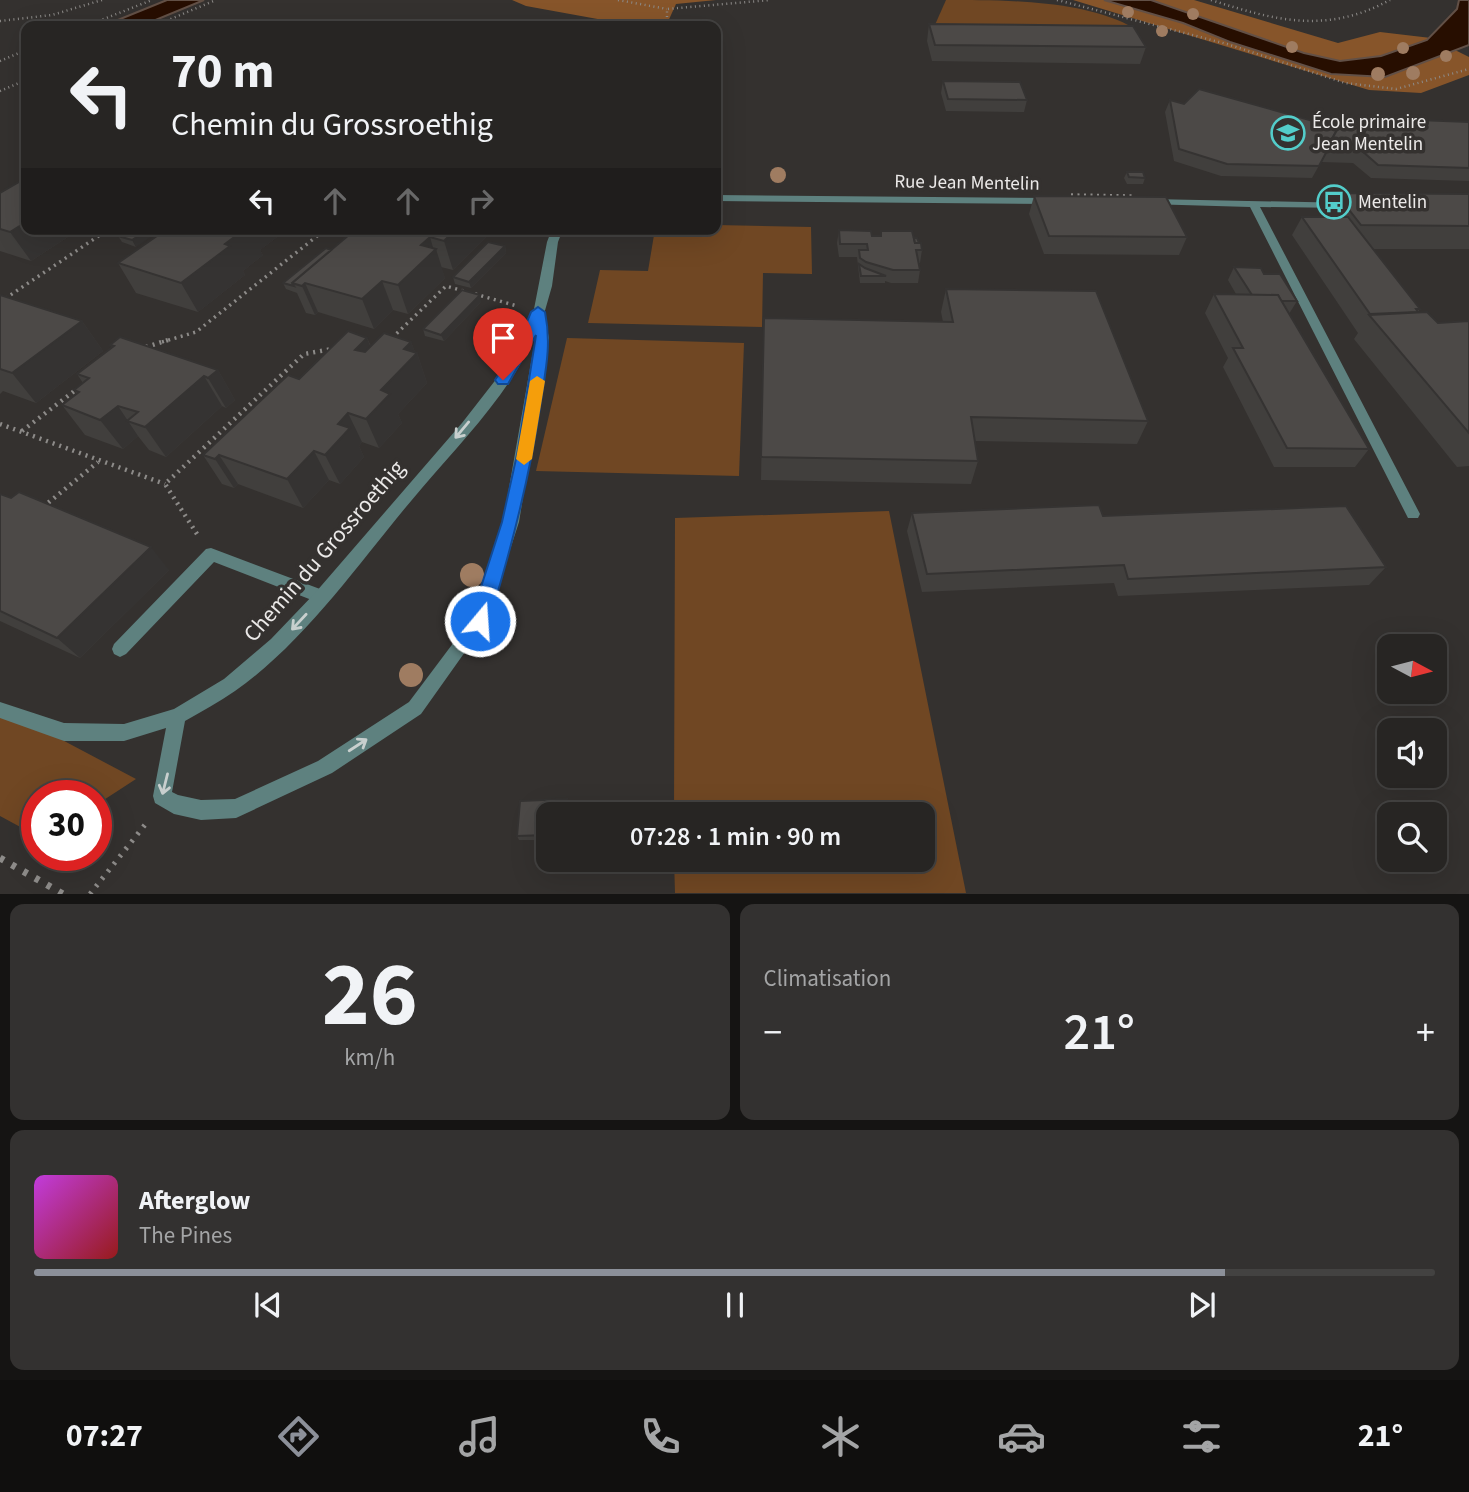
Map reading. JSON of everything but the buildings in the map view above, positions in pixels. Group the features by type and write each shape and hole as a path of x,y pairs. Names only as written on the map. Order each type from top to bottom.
{"street":[{"name":"Rue Jean Mentelin","path":"721,198 1057,201"},
{"path":"1140,199 1364,205"},
{"path":"1252,204 1413,514"},
{"name":"Chemin du Grossroethig","path":"0,710 47,731 68,734 120,732 177,717 207,702 252,670 322,597 503,380 524,346 538,312 557,235"},
{"path":"177,717 162,796 174,804 201,810 236,808 325,766 415,708 480,621 507,534 526,450 544,338 538,312"},
{"path":"120,649 211,554 322,597"}],"path":[{"path":"0,21 34,21 62,15 102,0"},
{"path":"99,21 152,0"},
{"path":"166,21 216,0"},
{"path":"618,0 667,9 770,0"},
{"path":"1057,0 1227,44 1354,85 1396,89 1469,69"},
{"path":"1211,0 1262,17 1312,22 1351,19 1390,0"},
{"path":"667,9 667,21"},
{"path":"0,61 21,52"},
{"path":"0,91 21,82"},
{"path":"1070,195 1140,199"},
{"path":"0,302 100,235"},
{"path":"134,351 196,332 318,235"},
{"path":"380,340 393,338 446,286 538,312"},
{"path":"165,484 304,354 342,347"},
{"path":"22,431 78,389"},
{"path":"247,406 258,410"},
{"path":"0,424 165,484 211,554"},
{"path":"39,511 99,461"},
{"path":"90,894 147,822 162,796"}],"shaded area":[{"path":"167,0 204,0 153,21 115,21"},
{"path":"512,0 716,0 676,4 668,21 608,21 526,6"},
{"path":"946,0 991,0 1064,6 1128,25 1131,36 930,36"},
{"path":"1073,0 1194,0 1338,43 1380,32 1431,38 1469,57 1469,75 1421,93 1369,90"},
{"path":"1104,0 1151,0 1304,53 1340,61 1381,56 1427,40 1457,9 1459,0 1469,0 1469,45 1385,77 1331,74 1230,42 1183,23"},
{"path":"721,225 811,227 812,274 763,273 762,327 588,323 600,270 648,271 654,235 721,235"},
{"path":"567,338 744,343 739,476 536,471"},
{"path":"889,511 966,893 675,893 674,872 935,872 935,802 674,802 675,518"},
{"path":"0,707 136,779 112,795 112,780 21,780 21,827 0,816"}],"railway":[{"path":"0,858 63,894"}],"slow traffic":[{"path":"524,459 537,381"}],"place":[{"name":"École primaire Jean Mentelin","path":"1288,133"},
{"name":"Mentelin","path":"1334,202"}],"route":[{"path":"480,621 511,522 526,450 544,338 538,312 524,346 503,380"}]}
